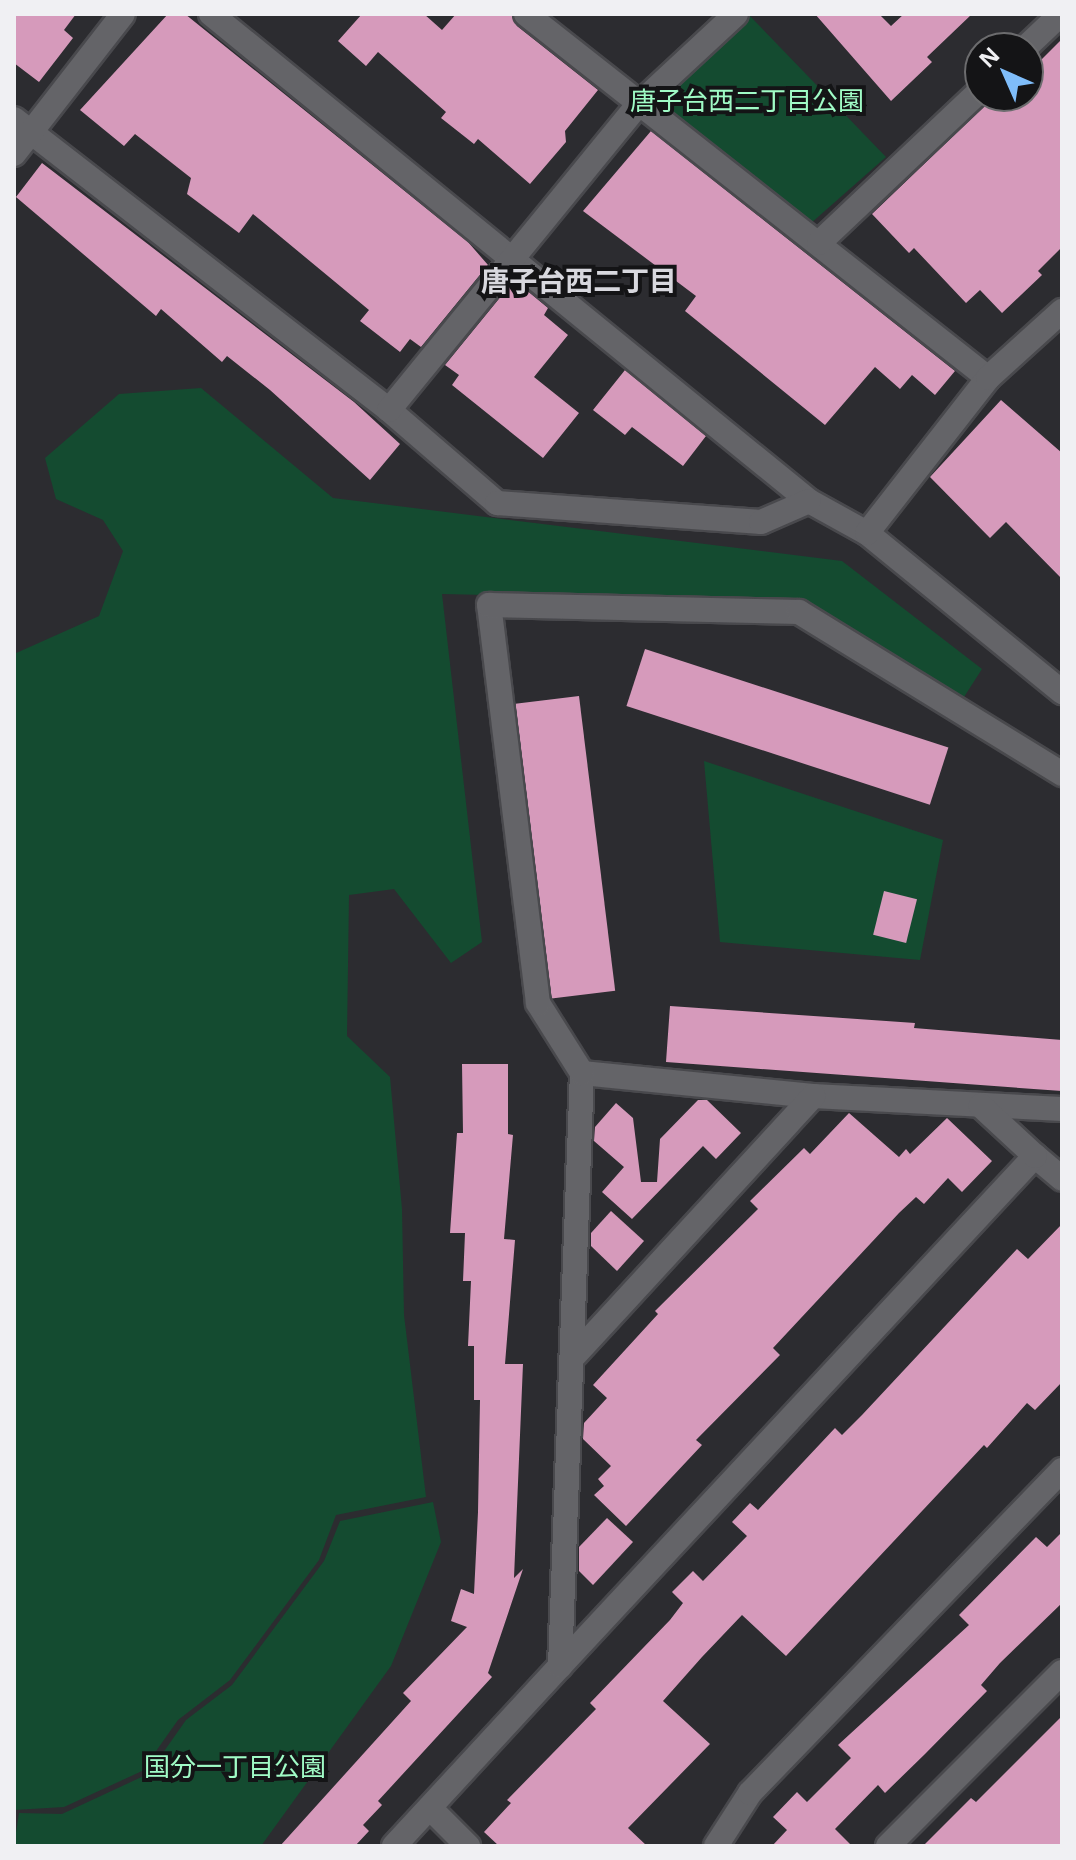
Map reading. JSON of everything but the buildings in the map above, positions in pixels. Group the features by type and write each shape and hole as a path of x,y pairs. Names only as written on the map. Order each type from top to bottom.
{"street":[{"path":"14,154 22,126 123,14"},
{"path":"211,14 809,501 867,533 1062,692"},
{"path":"526,14 637,106 819,243 988,378"},
{"path":"389,410 637,106 736,14"},
{"path":"1042,32 1061,14"},
{"path":"819,243 964,106"},
{"path":"22,126 389,410 497,503 761,522 809,501"},
{"path":"867,533 988,378 1062,311"},
{"path":"560,1666 575,1355 582,1073 538,1003 489,605 799,612 1062,774"},
{"path":"582,1073 813,1096 1062,1109"},
{"path":"575,1355 813,1096"},
{"path":"981,1106 1062,1179"},
{"path":"394,1846 1035,1156"},
{"path":"716,1846 750,1793 1062,1470"},
{"path":"888,1846 1062,1672"},
{"path":"430,1808 468,1846"}],"green space":[{"name":"唐子台西二丁目公園","path":"750,16 886,157 810,224 654,105"},
{"path":"201,388 333,498 842,561 982,669 964,697 796,602 442,594 482,942 451,963 394,889 349,895 347,1036 390,1077 402,1209 404,1315 426,1497 336,1515 319,1560 230,1680 178,1720 142,1771 64,1807 14,1810 14,654 99,616 123,551 103,520 56,499 45,458 119,394"},
{"path":"704,761 943,840 920,960 720,942"},
{"name":"国分一丁目公園","path":"433,1502 441,1542 391,1666 261,1846 14,1846 19,1813 62,1814 148,1774 186,1720 232,1685 324,1561 340,1521"}],"district":[{"name":"唐子台西二丁目","path":"579,280"}]}
